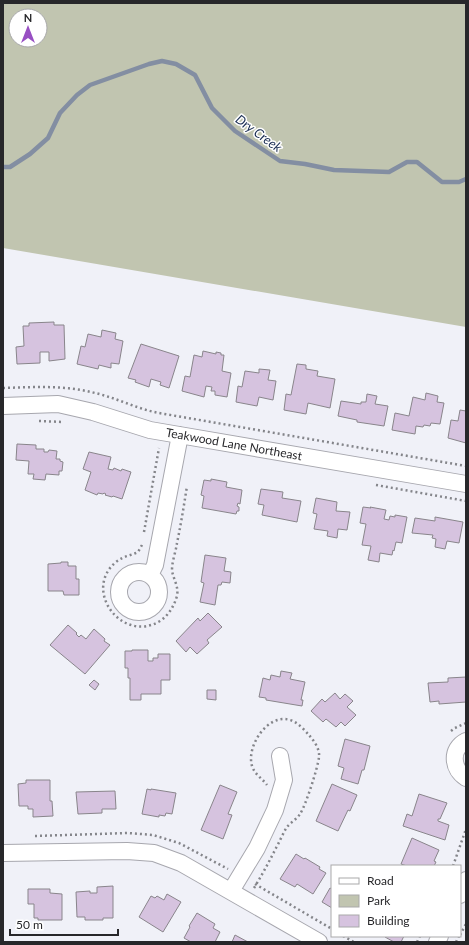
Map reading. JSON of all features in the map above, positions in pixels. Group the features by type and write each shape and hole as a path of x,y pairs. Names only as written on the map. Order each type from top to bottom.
{"street":[{"name":"Teakwood Lane Northeast","path":"3,406 58,404 93,412 150,430 466,484"},
{"path":"150,575 155,565 180,435"},
{"path":"466,740 458,748 455,754 454,762 456,769 466,778"},
{"path":"232,891 257,848 275,810 284,780 280,756"},
{"path":"3,853 127,851 154,853 181,863 319,942"},
{"path":"461,892 466,880"}],"path":[{"path":"3,388 46,387 75,389 109,397 142,409 160,413 466,466"},
{"path":"32,421 70,423"},
{"path":"154,447 165,449"},
{"path":"453,865 466,829"},
{"path":"251,882 331,928"},
{"path":"461,933 466,924"},
{"path":"345,937 354,942"}],"green space":[{"path":"3,3 466,3 466,327 3,248"}],"building":[{"path":"54,322 54,325 64,325 65,359 49,361 49,352 40,352 40,363 17,364 16,347 24,346 23,326 29,326 29,323"},
{"path":"102,330 116,333 115,339 123,341 119,364 111,363 111,368 99,365 98,369 77,364 81,346 85,347 88,334 101,337"},
{"path":"141,344 179,356 169,388 160,385 161,382 151,379 149,387 135,382 136,380 128,378"},
{"path":"203,351 216,354 216,352 224,355 222,371 231,373 227,397 215,395 215,391 211,391 212,387 206,386 204,397 182,391 185,376 190,377 194,355 202,357"},
{"path":"297,364 306,365 306,369 318,371 317,376 335,379 330,408 308,403 306,414 284,410 286,394 291,395"},
{"path":"259,369 270,370 268,380 276,381 273,400 259,397 257,406 236,402 238,386 242,387 245,371 259,373"},
{"path":"426,393 438,396 437,402 444,403 440,424 431,423 430,426 416,426 415,434 392,430 395,413 409,416 413,397 425,400"},
{"path":"367,394 377,396 375,404 388,406 384,426 357,422 357,420 338,416 341,401 361,404 361,402 366,402"},
{"path":"460,410 466,411 466,443 448,438 451,420 458,421"},
{"path":"17,444 36,445 36,449 44,449 44,452 48,452 49,450 57,451 56,459 60,459 60,461 63,462 62,471 59,471 59,475 46,474 45,480 33,479 34,474 28,474 29,461 16,460"},
{"path":"89,452 111,457 108,469 113,470 114,468 121,471 122,469 131,472 122,499 105,495 106,494 104,493 98,493 97,495 85,490 91,472 83,469"},
{"path":"211,479 227,482 226,487 242,490 240,504 238,503 237,506 239,507 239,511 237,511 236,514 202,508 204,496 201,495 204,480 211,481"},
{"path":"261,489 283,492 282,498 301,501 297,522 262,515 264,505 258,504"},
{"path":"316,498 337,502 336,511 350,512 347,530 338,529 337,538 327,536 328,531 314,529 317,514 313,513"},
{"path":"363,507 386,510 384,519 389,520 390,516 395,517 395,515 407,517 402,543 396,542 392,555 380,553 379,562 368,560 371,546 362,545 366,524 360,523"},
{"path":"435,517 463,522 459,543 447,541 445,549 435,547 436,539 432,538 433,535 412,533 415,518 435,521"},
{"path":"205,555 226,558 224,571 231,572 230,583 222,582 221,585 218,585 215,605 200,602 204,583 201,582"},
{"path":"68,562 68,566 76,566 76,579 79,579 79,595 64,595 63,591 48,591 48,564"},
{"path":"208,613 222,627 207,640 209,643 197,654 190,647 186,652 176,641 198,618 200,621"},
{"path":"68,625 77,633 76,634 79,637 81,635 86,639 94,629 105,639 104,641 110,645 85,674 50,645"},
{"path":"148,650 148,661 153,661 153,658 158,658 158,654 170,654 170,680 161,680 161,694 141,694 141,700 130,700 130,678 128,678 128,668 125,668 125,651"},
{"path":"281,671 292,673 290,679 305,682 301,700 303,700 302,706 266,700 266,698 259,697 263,678 270,680 271,675 280,677"},
{"path":"466,677 466,702 439,704 439,701 430,702 428,683 448,682 448,678"},
{"path":"94,680 99,684 95,690 89,685"},
{"path":"207,690 216,690 216,700 207,699"},
{"path":"335,693 340,699 345,694 353,701 347,707 356,715 345,726 341,722 336,727 326,719 323,722 311,711 322,699 325,702"},
{"path":"345,739 370,746 364,770 362,770 358,784 341,779 344,768 338,766"},
{"path":"26,780 50,780 50,801 52,801 53,816 33,817 33,809 28,809 28,806 19,806 18,784 26,783"},
{"path":"332,784 357,795 350,811 348,810 338,831 316,821"},
{"path":"220,785 237,792 228,814 232,815 223,839 201,830"},
{"path":"147,789 176,793 172,814 166,813 165,816 159,815 159,817 142,814"},
{"path":"115,791 116,809 102,809 102,813 78,814 76,792"},
{"path":"419,794 447,803 440,819 438,819 438,821 449,825 445,840 403,826 407,814 412,816"},
{"path":"412,838 439,850 434,861 436,862 434,865 401,864"},
{"path":"296,854 320,867 319,869 326,873 313,894 297,884 295,887 280,879"},
{"path":"113,886 113,918 103,918 103,920 85,920 85,917 77,917 76,892 90,891 90,893 97,893 97,887"},
{"path":"330,888 331,888 331,907 322,902"},
{"path":"28,889 50,889 50,893 62,894 62,920 38,920 38,918 34,918 34,904 28,904"},
{"path":"167,894 181,902 163,932 139,917 151,896 155,898 157,896 164,900"},
{"path":"197,913 215,924 213,928 220,932 215,942 191,942 184,938"},
{"path":"235,935 248,942 232,942"},
{"path":"385,937 404,937 401,942 394,942"}],"waterway":[{"name":"Dry Creek","path":"3,167 10,167 30,154 48,138 60,113 77,95 90,85 149,64 162,61 176,64 195,75 212,108 235,131 280,161 334,170 389,172 407,162 417,162 442,182 459,182 466,179"}]}
